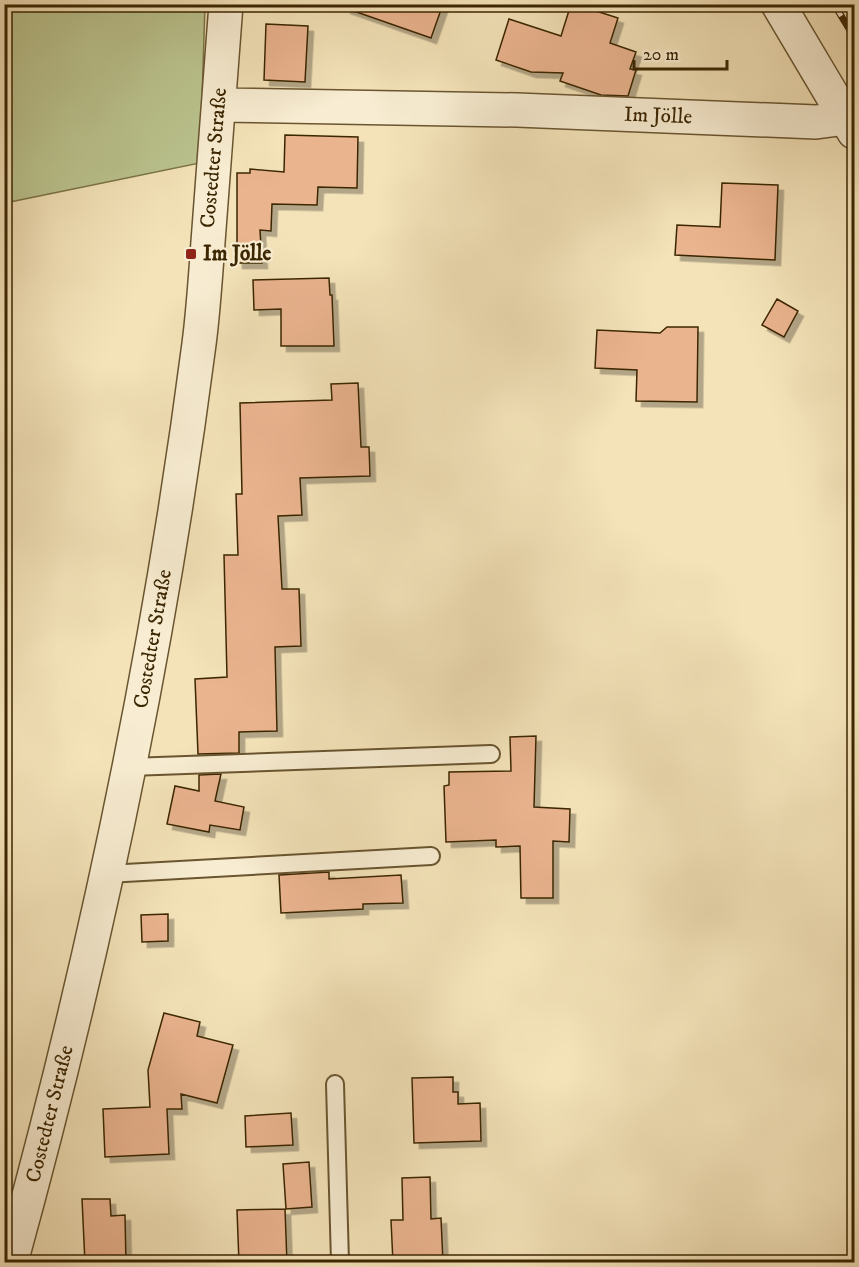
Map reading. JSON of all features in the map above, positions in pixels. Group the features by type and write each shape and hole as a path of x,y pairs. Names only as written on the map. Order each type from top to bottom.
{"street":[{"name":"Costedter Straße","path":"11,1263 35,1176 107,874 130,767 175,515 200,340 226,4"},
{"path":"778,4 850,125"},
{"name":"Im Jölle","path":"219,105 518,110 850,125"}],"lane":[{"path":"130,767 491,754"},
{"path":"107,874 432,856"},
{"path":"335,1084 340,1263"}],"green space":[{"path":"5,5 205,5 200,163 5,203"}],"building":[{"path":"346,4 443,4 431,38 345,8"},
{"path":"571,4 598,4 596,11 618,18 610,43 636,52 630,69 636,70 628,96 601,95 560,81 563,73 531,72 496,60 509,19 561,36"},
{"path":"266,24 308,26 305,82 264,80"},
{"path":"285,135 358,137 357,188 318,187 317,205 272,204 271,231 260,230 262,263 237,263 237,173 250,173 250,169 284,172"},
{"path":"722,183 778,185 775,260 675,255 677,225 720,227"},
{"path":"329,278 334,346 281,346 281,309 254,310 253,280"},
{"path":"777,299 798,311 784,337 762,325"},
{"path":"667,327 698,327 697,402 636,401 637,370 595,368 597,330 660,333"},
{"path":"358,383 361,447 369,447 370,476 300,478 302,515 278,516 282,589 299,589 301,646 275,647 277,731 239,732 239,753 198,754 195,679 227,677 224,555 238,555 236,494 242,494 240,403 332,400 331,384"},
{"path":"536,736 534,807 570,809 569,842 553,841 553,898 521,898 520,846 496,847 496,840 446,842 444,786 449,785 449,772 511,771 510,737"},
{"path":"221,774 215,801 244,807 240,830 210,825 209,832 167,824 175,786 199,791 199,775"},
{"path":"329,872 329,879 401,875 403,903 363,904 363,909 281,913 279,875"},
{"path":"168,914 168,941 142,942 141,915"},
{"path":"164,1013 200,1022 197,1036 233,1045 217,1103 181,1094 182,1109 167,1109 169,1154 105,1157 103,1109 150,1107 148,1070"},
{"path":"453,1077 453,1092 458,1092 458,1104 480,1103 481,1141 414,1143 412,1078"},
{"path":"291,1113 293,1145 246,1147 245,1116"},
{"path":"309,1162 312,1207 286,1209 283,1164"},
{"path":"430,1177 431,1219 441,1218 443,1263 393,1263 391,1220 403,1220 402,1178"},
{"path":"82,1199 110,1199 111,1216 125,1215 126,1263 85,1263"},
{"path":"285,1209 287,1263 239,1263 237,1210"}],"railway":[{"path":"834,4 854,37"}],"place":[{"name":"Im Jölle","path":"191,254"}]}
